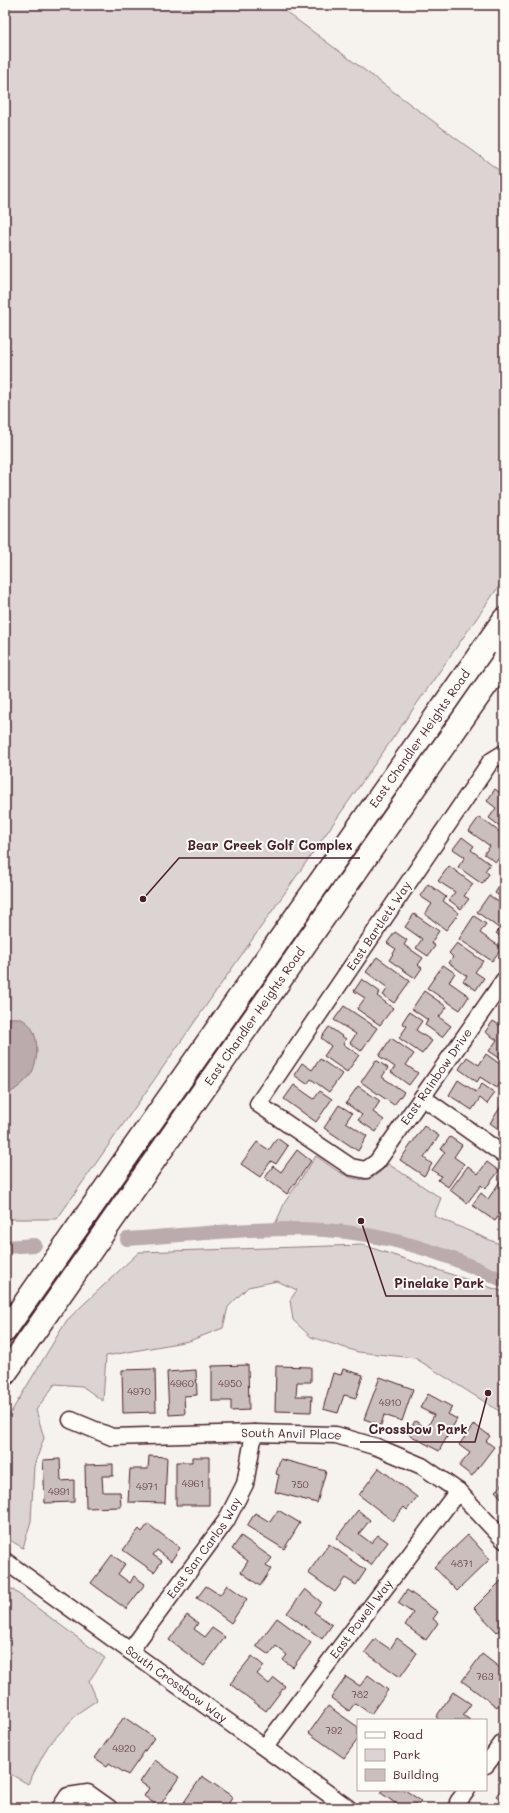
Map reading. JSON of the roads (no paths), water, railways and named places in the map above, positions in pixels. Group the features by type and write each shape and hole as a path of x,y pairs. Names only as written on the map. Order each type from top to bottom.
{"main road":[{"name":"East Chandler Heights Road","path":"5,1331 76,1229 496,645 504,619"},
{"name":"East Chandler Heights Road","path":"5,1374 504,660"},
{"path":"76,1229 107,1227"},
{"path":"54,1260 83,1262"},
{"path":"26,1301 46,1315"}],"street":[{"name":"East Bartlett Way","path":"366,1170 351,1167 258,1104 491,761 504,753"},
{"name":"East Rainbow Drive","path":"366,1170 377,1162 504,980"},
{"path":"422,1097 504,1155"},
{"name":"South Anvil Place","path":"71,1420 112,1437 254,1433 336,1435 377,1448 422,1466 458,1491 504,1540"},
{"name":"East San Carlos Way","path":"130,1651 226,1521 245,1484 254,1433"},
{"name":"East Powell Way","path":"265,1747 458,1491"},
{"name":"South Crossbow Way","path":"5,1561 348,1808"},
{"path":"487,1764 504,1741"},
{"path":"64,1802 88,1793 110,1808"}],"waterway":[{"path":"127,1239 275,1229 348,1232 417,1246 461,1262 504,1281"},
{"path":"5,1247 35,1245"}],"place":[{"name":"Bear Creek Golf Complex","path":"143,899"},
{"name":"Pinelake Park","path":"361,1221"},
{"name":"Crossbow Park","path":"488,1393"}]}
